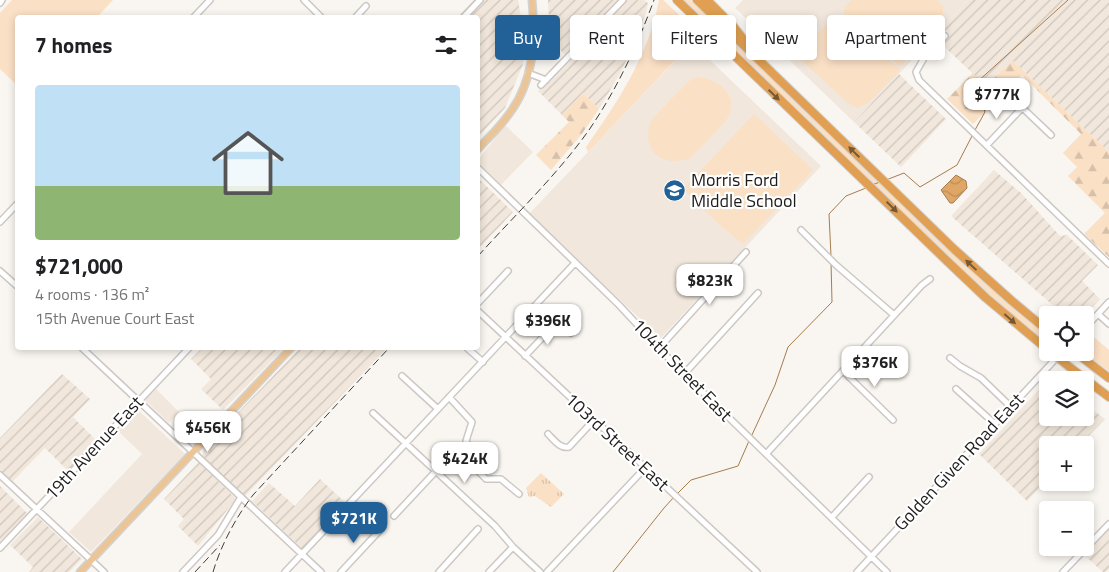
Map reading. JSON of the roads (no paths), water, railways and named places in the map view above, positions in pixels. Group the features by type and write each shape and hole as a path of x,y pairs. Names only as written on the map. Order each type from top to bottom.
{"highway":[{"path":"670,0 716,44 752,73"},
{"path":"677,0 973,286 1039,342"},
{"path":"697,0 962,256 1039,324"},
{"path":"707,0 733,26 762,63"},
{"path":"1062,361 1109,397"},
{"path":"1086,361 1109,378"}],"main road":[{"path":"480,147 508,116 519,98 528,73 534,44 532,0"},
{"path":"80,572 289,350"}],"street":[{"path":"198,15 210,0"},
{"path":"304,0 319,15"},
{"path":"466,15 480,0"},
{"path":"541,86 623,0"},
{"path":"357,15 366,6"},
{"path":"946,36 924,58 916,72 919,80 1109,264"},
{"path":"528,73 546,80"},
{"path":"1009,95 1051,135"},
{"path":"987,145 1022,108"},
{"name":"104th Street East","path":"480,170 644,330 684,374 887,572"},
{"path":"0,222 15,206"},
{"path":"801,230 836,265 894,315"},
{"path":"659,348 746,252"},
{"path":"285,572 575,263"},
{"path":"0,270 15,284"},
{"path":"480,301 508,271"},
{"path":"766,454 894,315 930,279"},
{"path":"684,374 758,293"},
{"path":"1094,318 1109,302"},
{"name":"103rd Street East","path":"480,313 757,572"},
{"path":"1098,314 1109,324"},
{"path":"525,356 558,321 571,333"},
{"path":"86,350 138,401 322,572"},
{"name":"19th Avenue East","path":"0,548 187,350"},
{"path":"469,350 483,362"},
{"path":"950,358 982,378 1011,407"},
{"name":"Golden Given Road East","path":"857,572 1054,361"},
{"path":"843,371 892,420"},
{"path":"402,376 438,409"},
{"path":"956,389 995,424"},
{"path":"449,397 472,422 466,441 473,454 473,466 486,479 501,479 519,494"},
{"path":"373,413 495,526 513,547 540,572"},
{"path":"548,434 560,446 565,448 573,444 594,420"},
{"path":"547,572 645,468"},
{"path":"394,516 436,471"},
{"path":"0,475 104,572"},
{"path":"832,517 869,477"},
{"path":"183,572 218,534 242,497"},
{"path":"1063,572 1109,524"},
{"path":"341,572 381,529"},
{"path":"439,572 478,529"},
{"path":"489,572 513,547"}],"water":[{"path":"956,175 966,181 967,188 953,203 950,203 941,190"}],"waterway":[{"path":"975,130 985,112 976,83 1068,0"},
{"path":"886,180 904,173 920,187 957,165 972,136"},
{"path":"872,185 880,182"},
{"path":"831,256 829,214 846,196 866,188"},
{"path":"751,437 775,385 788,347 832,302 831,262"},
{"path":"677,494 691,480 738,466 749,441"},
{"path":"613,572 674,497"}],"railway":[{"path":"480,254 550,179 589,130 609,99 626,67 654,0"},
{"path":"213,572 230,532 253,495 387,350"},
{"path":"195,572 220,545"}],"place":[{"name":"Morris Ford Middle School","path":"675,190"}]}
